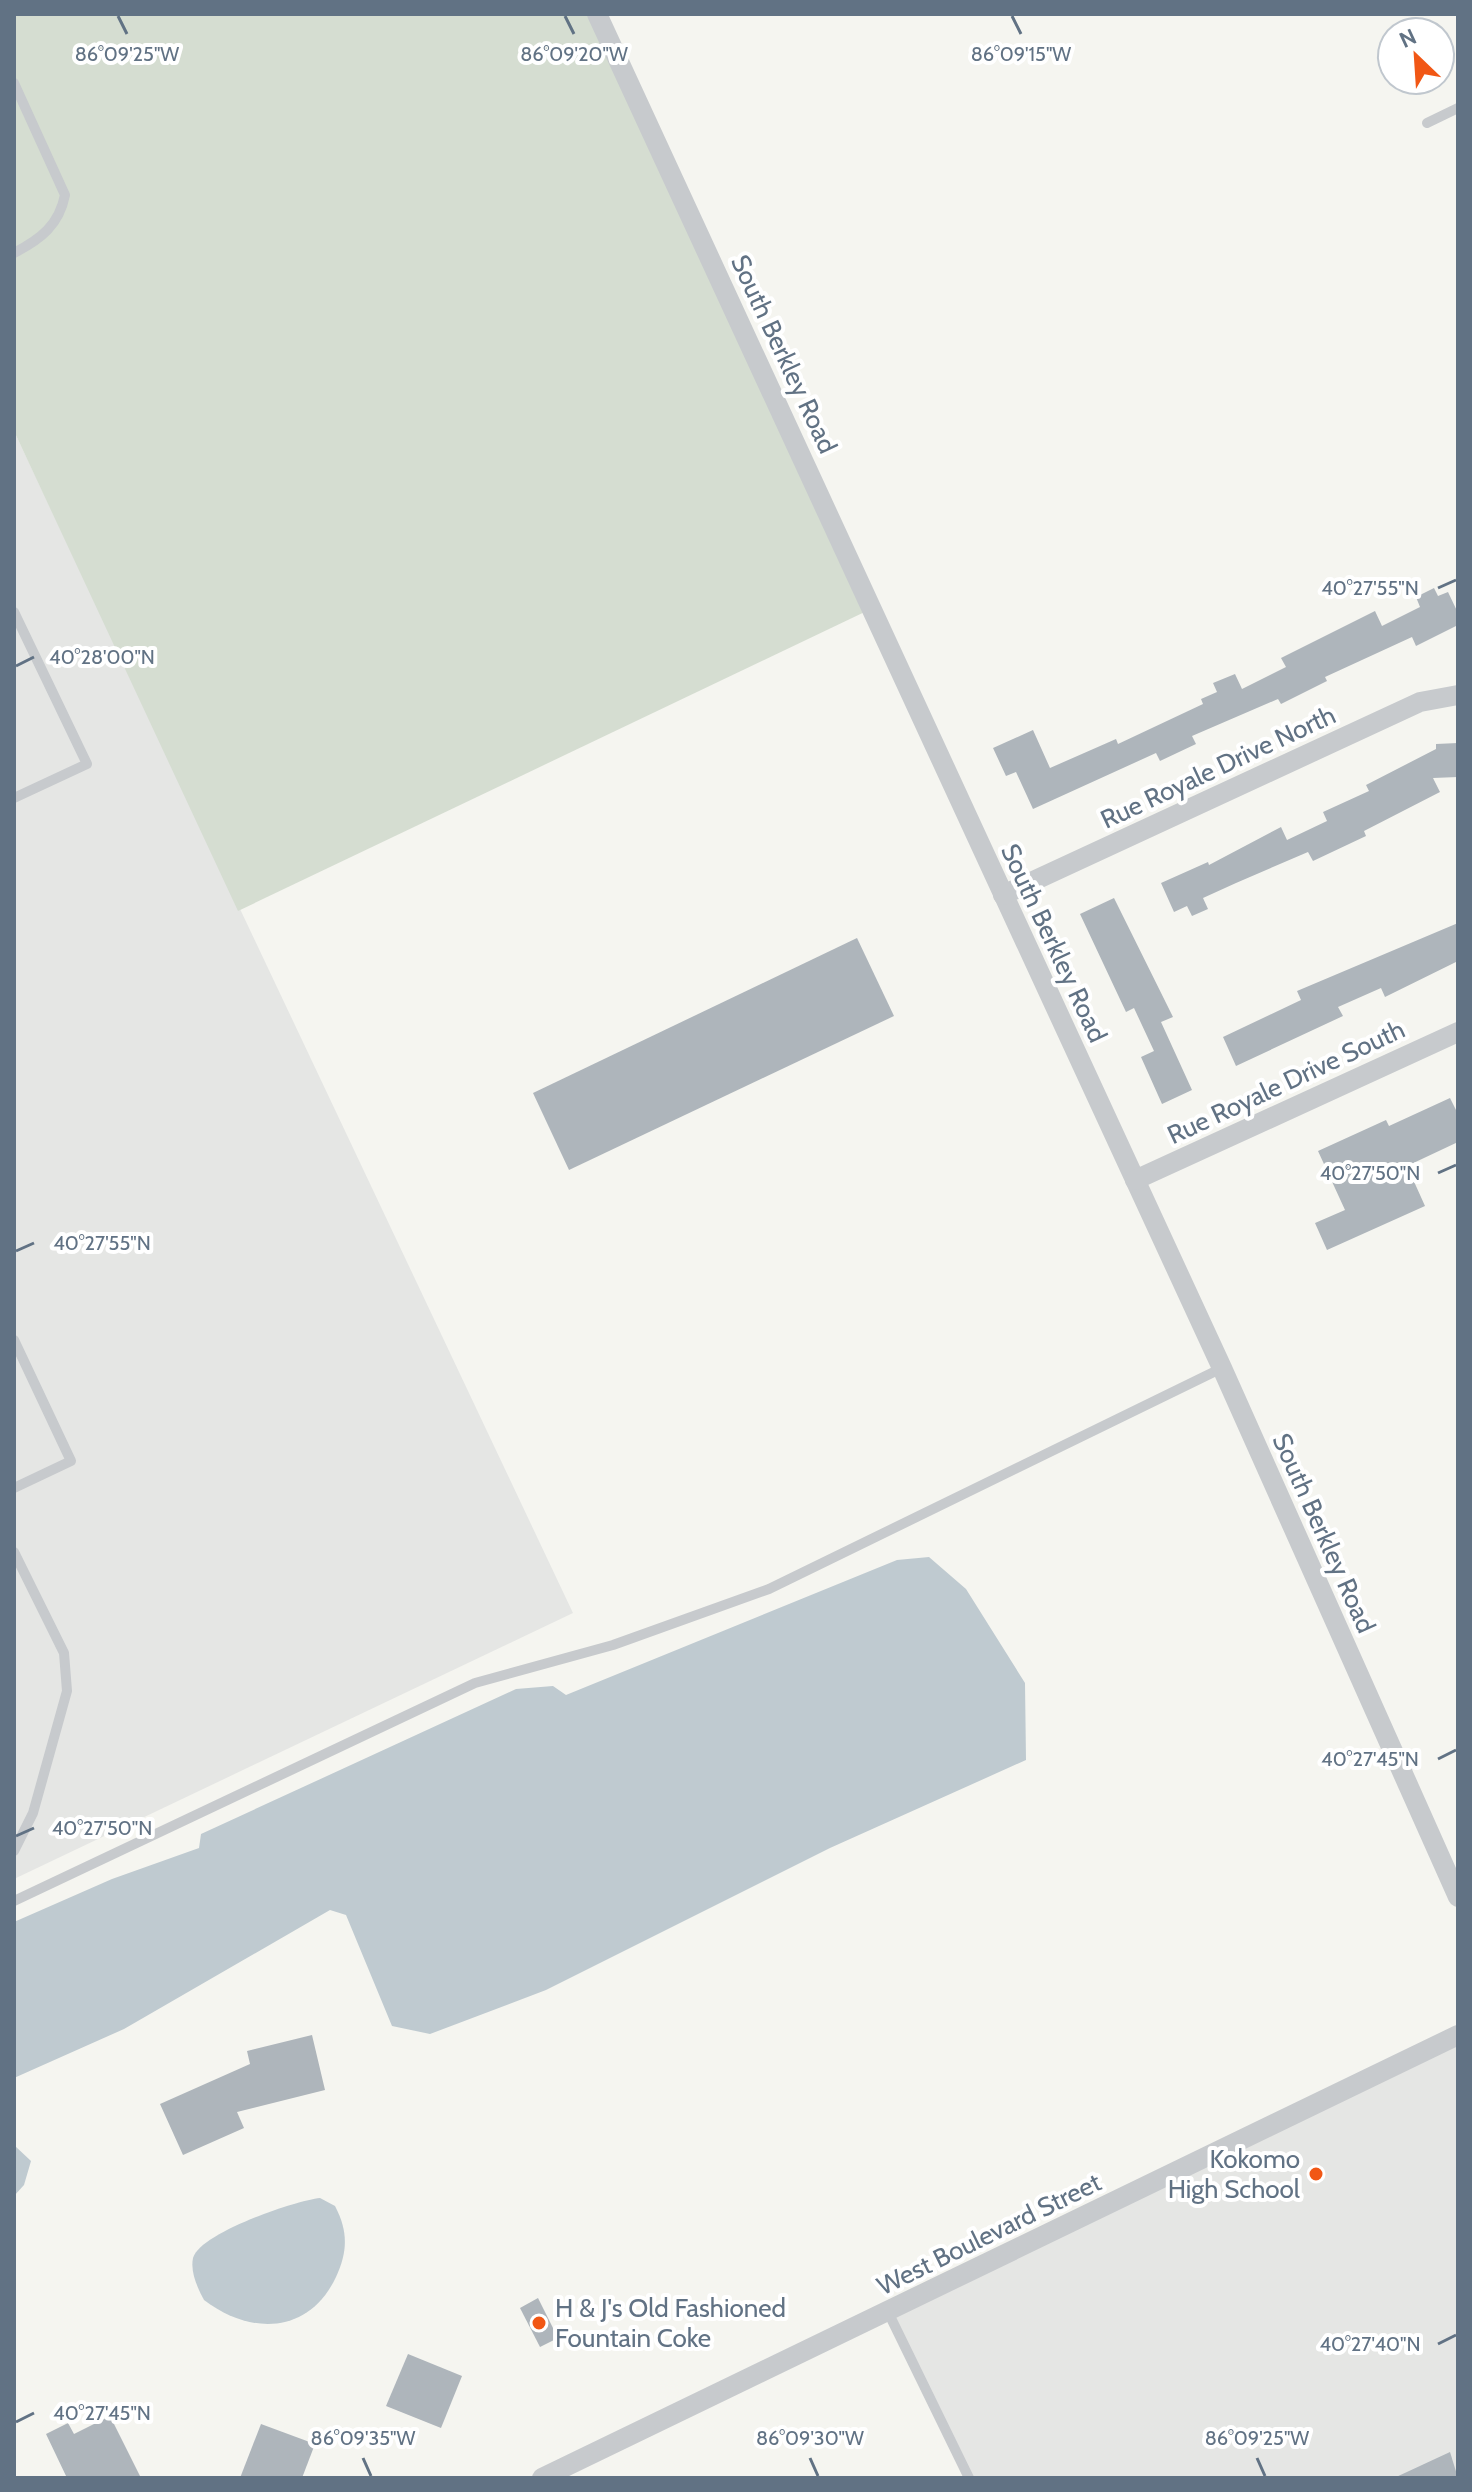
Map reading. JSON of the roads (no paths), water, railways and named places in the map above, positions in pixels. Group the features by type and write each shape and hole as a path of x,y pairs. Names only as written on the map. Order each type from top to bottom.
{"street":[{"name":"South Berkley Road","path":"597,14 1222,1368 1458,1897"},
{"name":"Rue Royale Drive North","path":"1003,895 1420,702 1458,695"},
{"name":"Rue Royale Drive South","path":"1135,1180 1458,1032"},
{"name":"West Boulevard Street","path":"542,2478 1458,2035"}],"lane":[{"path":"14,83 65,195 61,215 47,233 14,253"},
{"path":"1427,123 1458,108"},
{"path":"14,612 87,764 14,798"},
{"path":"14,1340 71,1461 14,1488"},
{"path":"14,1901 475,1683 613,1645 769,1589 1222,1368"},
{"path":"14,1552 64,1653 67,1691 33,1813 14,1851"},
{"path":"888,2312 969,2478"}],"place":[{"name":"Kokomo High School","path":"1316,2174"},
{"name":"H & J's Old Fashioned Fountain Coke","path":"539,2323"}]}
